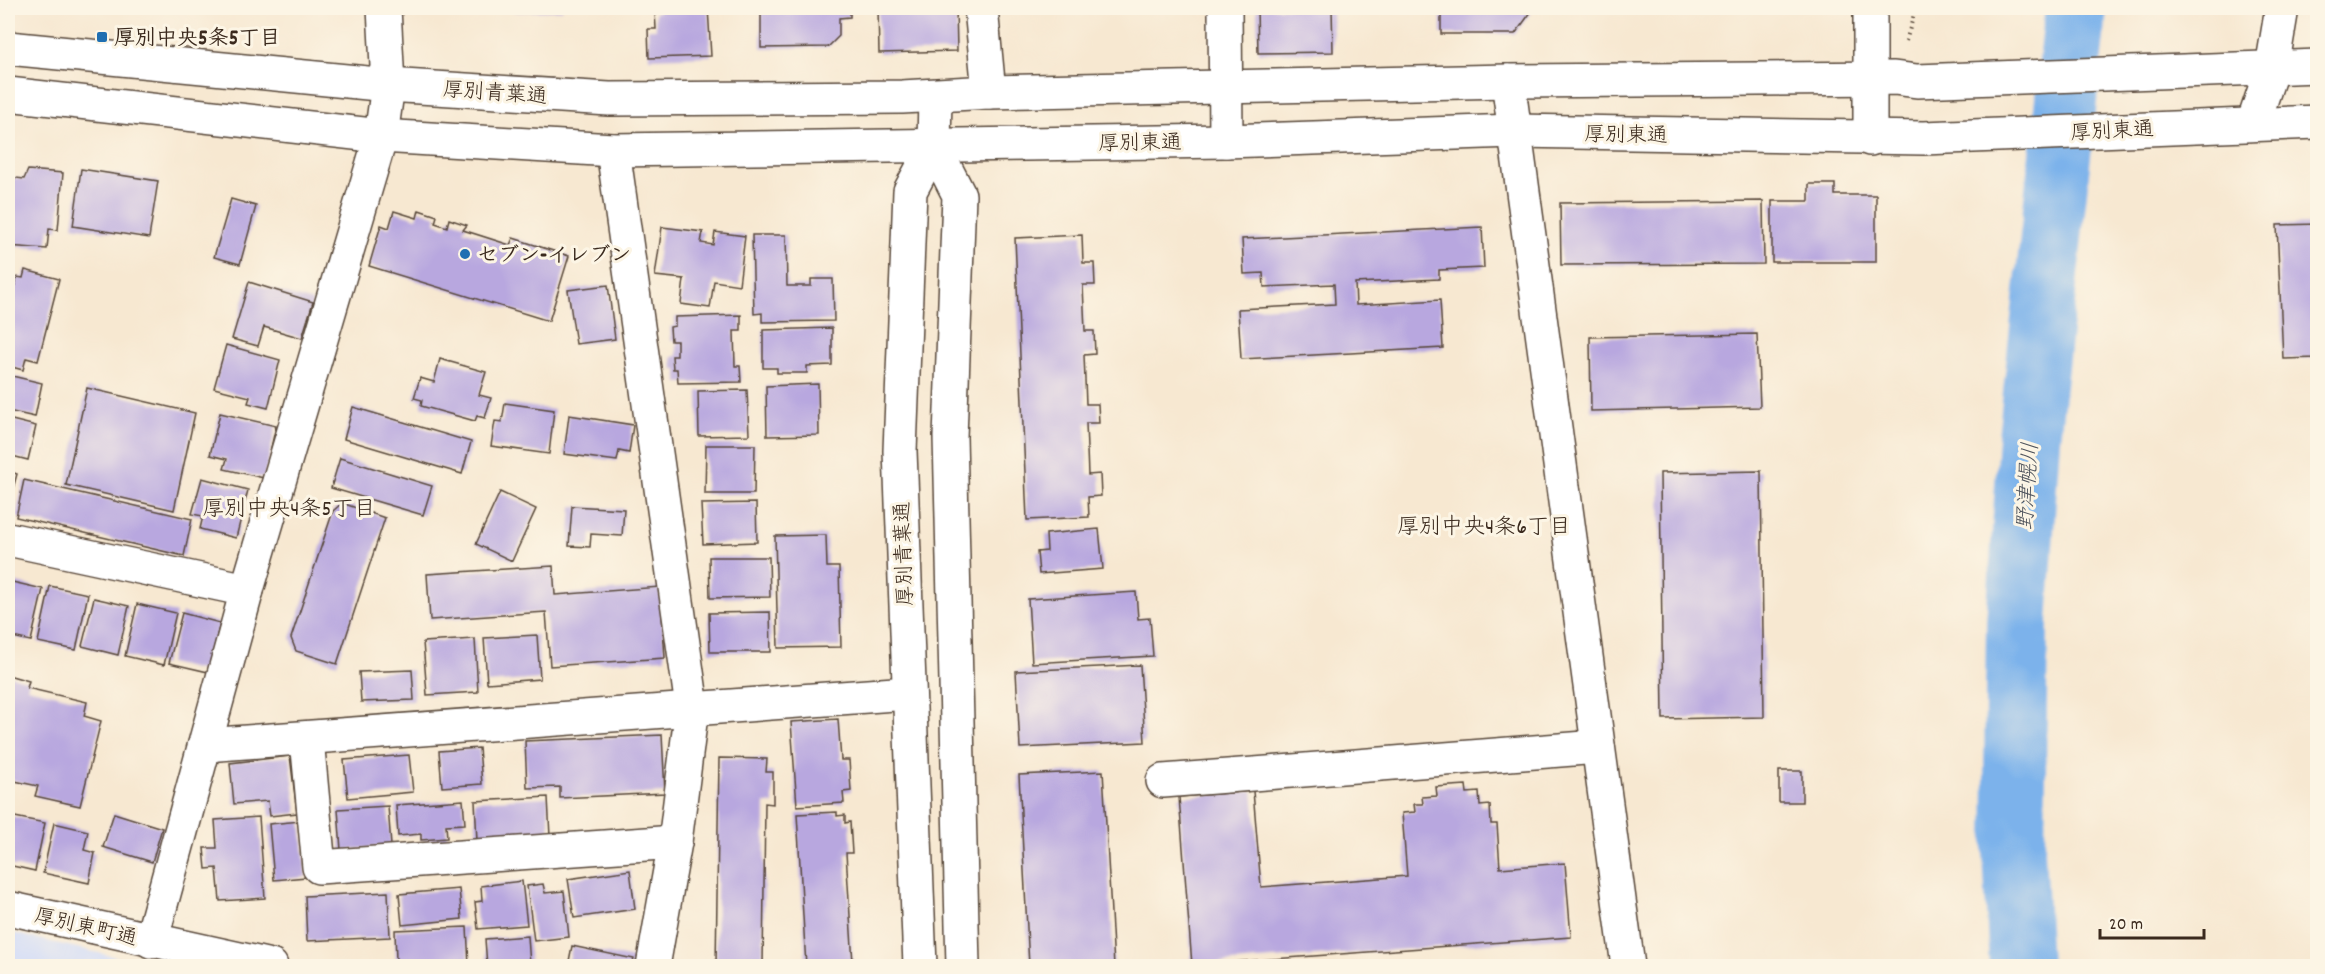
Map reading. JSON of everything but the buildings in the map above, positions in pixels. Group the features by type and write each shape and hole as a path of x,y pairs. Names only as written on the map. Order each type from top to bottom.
{"street":[{"path":"151,941 247,590 381,136 388,85 384,8"},
{"path":"981,8 989,92"},
{"path":"1225,8 1226,141"},
{"path":"1870,8 1870,139"},
{"path":"2253,124 2272,68 2282,8"},
{"name":"厚別青葉通","path":"8,48 388,85 609,99 935,96 934,146 910,191 900,451 920,966"},
{"path":"935,96 989,92 1508,81 1917,81 2318,66"},
{"path":"1508,81 1628,966"},
{"path":"8,94 381,136 613,150 934,146"},
{"name":"厚別東通","path":"934,146 1226,141 1514,131 1870,139 2318,122"},
{"name":"厚別青葉通","path":"934,146 959,195 950,437 963,966"},
{"path":"613,150 692,708 675,842 653,966"},
{"path":"8,539 247,590"},
{"path":"205,745 908,693"},
{"path":"307,739 319,867 675,842"},
{"path":"1163,781 1598,747"},
{"name":"厚別東町通","path":"8,908 271,966"}],"shaded area":[{"path":"8,932 155,966 8,966"}],"waterway":[{"name":"野津幌川","path":"2020,966 2014,852 2017,623 2029,439 2076,8"}],"place":[{"name":"厚別中央5条5丁目","path":"102,37"},
{"name":"セブン-イレブン","path":"465,254"}],"district":[{"name":"厚別中央4条5丁目","path":"289,507"},
{"name":"厚別中央4条6丁目","path":"1484,525"}]}
